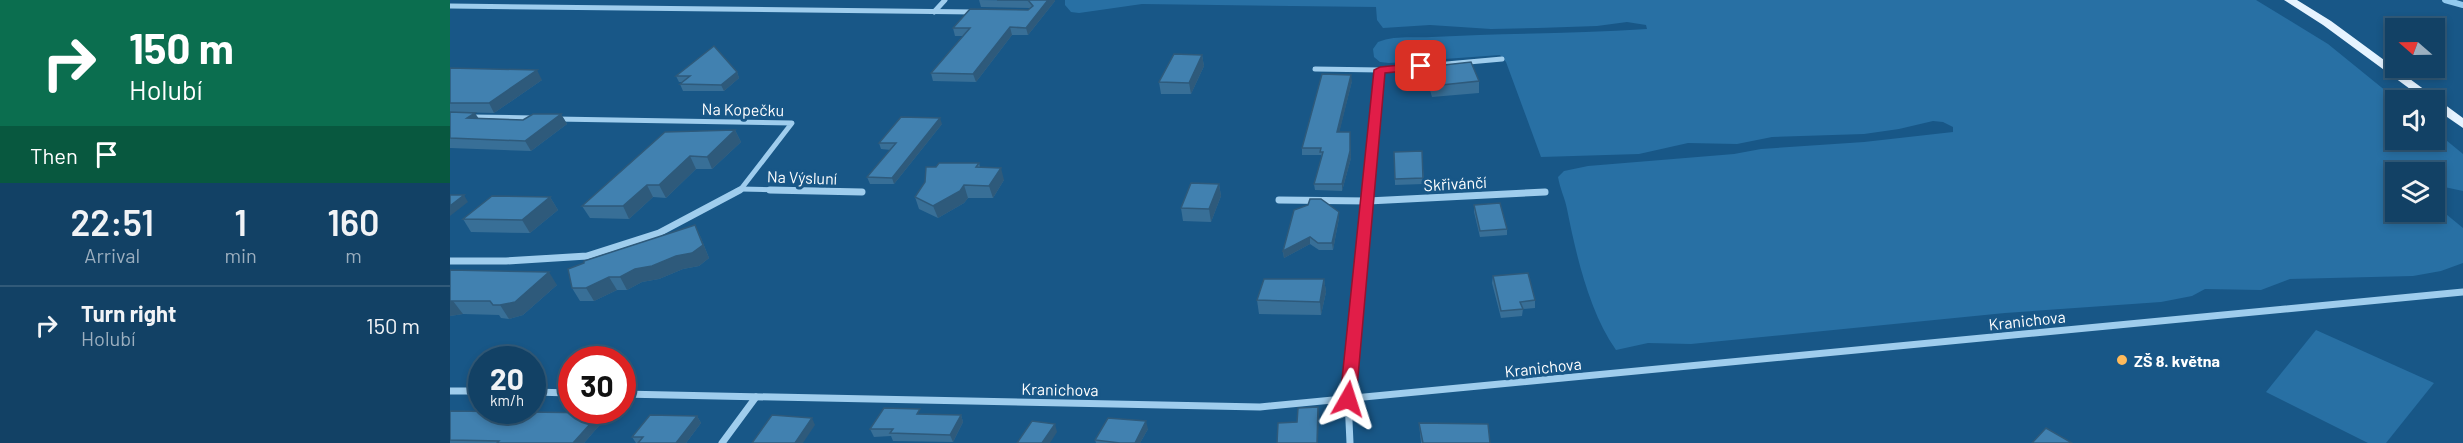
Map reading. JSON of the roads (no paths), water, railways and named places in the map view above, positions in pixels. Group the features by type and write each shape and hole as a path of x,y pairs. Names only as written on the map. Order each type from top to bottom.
{"main road":[{"path":"2289,0 2334,28 2419,90"},
{"path":"2445,110 2463,124"}],"street":[{"path":"517,4 525,0"},
{"path":"934,12 945,0"},
{"path":"450,6 517,4 976,12"},
{"path":"1315,69 1380,70 1502,59"},
{"path":"1350,443 1348,399 1380,70"},
{"name":"Na Kopečku","path":"450,261 506,261 587,256 659,233 741,189 792,123 462,117"},
{"name":"Na Výsluní","path":"741,189 862,192"},
{"name":"Skřivánčí","path":"1368,201 1545,192"},
{"path":"1279,200 1368,201"},
{"name":"Kranichova","path":"636,394 1260,407 2463,292"},
{"path":"450,391 468,391"},
{"path":"722,443 756,397"}],"waterway":[{"path":"2445,0 2463,5"}],"place":[{"name":"ZŠ 8. května","path":"2122,360"}]}
